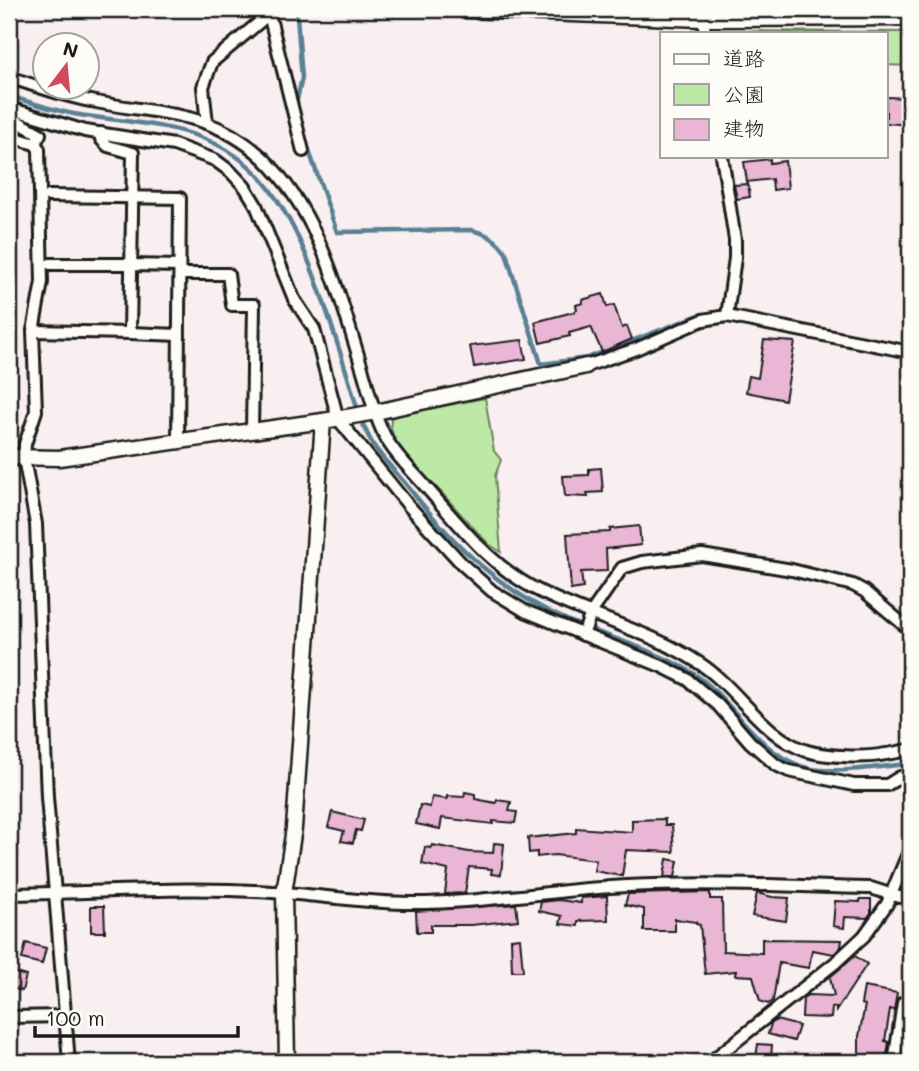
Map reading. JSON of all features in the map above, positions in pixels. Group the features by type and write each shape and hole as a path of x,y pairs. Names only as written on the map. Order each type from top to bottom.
{"main road":[{"path":"464,9 703,20 910,18"}],"street":[{"path":"207,123 204,87 212,62 269,11 303,151"},
{"path":"9,77 93,102 164,111 207,123 238,139 261,156 276,172 304,214 327,261 372,413 387,440 482,550 508,572 587,625 687,680 718,705 750,742 776,765 789,771 854,785 887,785 900,777 910,776"},
{"path":"9,108 101,133 152,140 196,151 231,172 256,205 294,299 314,330 344,418 408,505 478,580 500,597 525,611 678,650 718,676 776,735 789,744 822,755 884,755 910,750"},
{"path":"9,117 40,134 37,141 41,282 36,411 25,444 16,458 36,524 47,797 69,1062"},
{"path":"101,133 101,139 108,146 133,153 130,333"},
{"path":"9,135 37,141"},
{"path":"722,158 735,240 727,316"},
{"path":"49,196 180,198 178,442"},
{"path":"50,264 131,264 228,274 232,305 254,305 252,431"},
{"path":"16,458 59,458 372,413 586,366 636,349 704,320 727,316 910,352"},
{"path":"37,331 179,335"},
{"path":"286,1062 284,893 294,828 323,421"},
{"path":"587,625 622,568 631,564 702,555 792,570 853,585 864,591 910,630"},
{"path":"710,1062 853,947 875,923 910,849"},
{"path":"9,894 187,891 284,893 410,903 485,900 623,886 675,884 871,888 910,897"},
{"path":"894,1062 903,1003"},
{"path":"9,1017 66,1016"}],"green space":[{"path":"722,31 910,32 910,66 888,65 888,32"},
{"path":"485,398 494,451 501,460 495,476 501,552 471,526 407,457 399,447 391,426 392,416"}],"building":[{"path":"888,97 910,98 910,125 888,123"},
{"path":"770,159 770,163 785,161 788,188 773,190 772,179 747,182 744,162"},
{"path":"748,184 750,197 737,199 734,185"},
{"path":"603,294 607,307 614,305 622,328 627,326 632,339 602,352 591,327 569,333 570,336 540,343 535,322 573,312 577,310 576,305 583,303 582,300"},
{"path":"522,340 526,359 474,367 470,346"},
{"path":"764,340 795,342 785,400 746,392 749,376 758,378"},
{"path":"601,468 603,492 587,493 588,497 565,496 563,476 589,475 589,469"},
{"path":"639,526 641,545 606,549 607,571 581,572 583,588 571,590 567,534 610,532 610,529"},
{"path":"465,792 475,794 475,799 496,803 497,800 511,802 509,811 517,812 515,823 493,821 493,824 442,818 440,829 416,824 420,805 430,807 432,797 464,797"},
{"path":"332,812 364,820 361,831 356,830 353,843 341,841 344,831 328,827"},
{"path":"665,819 665,825 672,825 674,852 626,850 622,876 594,871 596,860 555,855 537,857 537,852 529,853 528,838 576,833 576,828 632,832 632,820"},
{"path":"494,843 504,844 501,875 491,874 492,869 469,867 465,893 445,894 448,870 422,864 425,847 431,848 432,845 469,852 493,853"},
{"path":"667,859 678,861 675,877 664,877"},
{"path":"710,892 710,899 722,899 723,951 762,953 762,939 842,940 841,947 834,954 812,950 809,968 779,963 773,1001 768,1004 760,1001 753,976 735,975 736,971 705,974 700,925 696,922 675,919 675,931 644,931 644,909 625,905 628,894"},
{"path":"757,893 789,898 786,921 752,916"},
{"path":"607,896 608,920 578,921 578,926 560,924 562,916 539,911 541,902 559,900 581,903 581,898"},
{"path":"860,899 871,899 871,913 867,918 845,917 844,928 833,926 835,901 860,902"},
{"path":"516,904 518,920 471,925 431,925 431,932 417,932 416,911"},
{"path":"91,906 104,906 105,932 91,932"},
{"path":"520,938 523,971 512,971 511,939"},
{"path":"26,943 46,948 42,964 22,959"},
{"path":"855,956 867,964 836,1011 836,1008 832,1007 831,1018 802,1017 803,998 808,995 834,996 830,977"},
{"path":"9,971 26,976 22,991 9,987"},
{"path":"864,987 897,993 894,1010 890,1009 885,1041 889,1042 886,1062 859,1062 859,1036 865,1005 861,1004"},
{"path":"776,1020 799,1026 794,1041 768,1034 771,1024"},
{"path":"758,1044 772,1045 771,1058 756,1057"}],"waterway":[{"path":"296,104 302,78 297,16"},
{"path":"9,96 66,112 171,128 194,135 236,156 256,173 287,215 311,266 361,419 374,446 443,528 499,580 520,595 567,620 646,650 691,672 719,695 769,748 801,766 839,770 910,764"},
{"path":"9,129 35,138"},
{"path":"305,139 337,232 471,230 487,235 499,244 506,253 541,364 587,358 699,315 724,311"},
{"path":"733,311 735,292"},
{"path":"40,366 41,403"}]}
